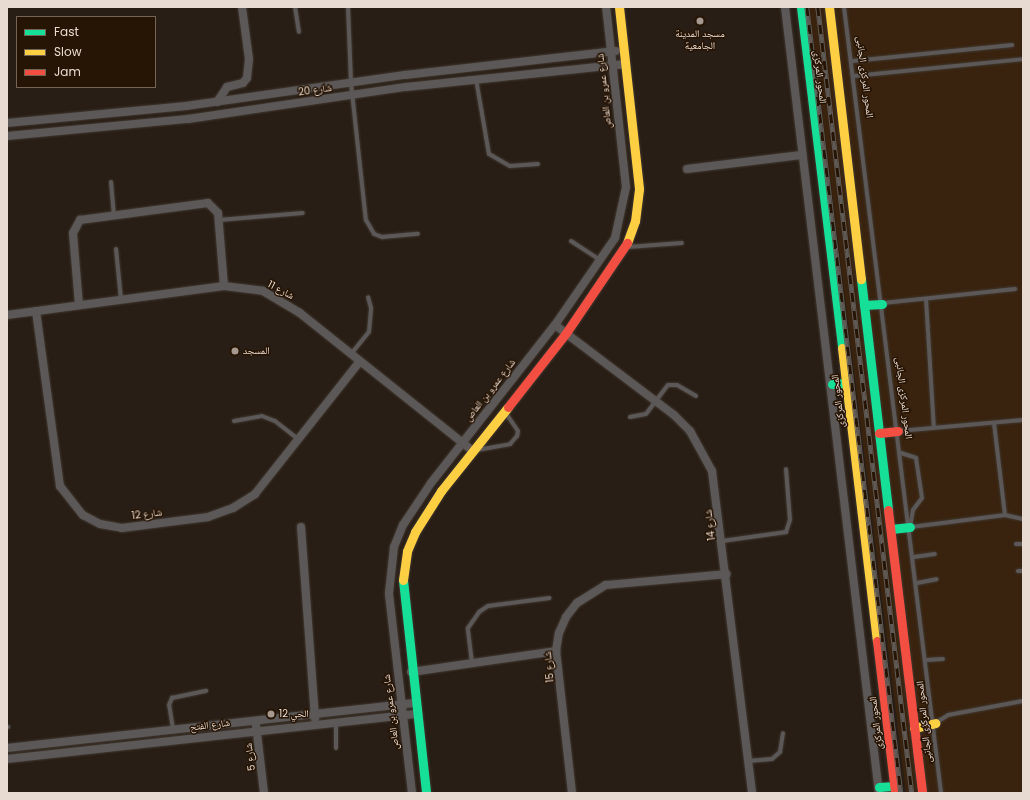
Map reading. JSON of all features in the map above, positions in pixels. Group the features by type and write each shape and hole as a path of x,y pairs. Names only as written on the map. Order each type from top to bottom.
{"main road":[{"path":"426,793 402,592 407,551 426,512 566,333 625,247 635,221 639,190 619,7"},
{"name":"المحور المركزى","path":"801,7 895,789"},
{"name":"المحور المركزى","path":"829,7 922,793"},
{"path":"864,305 882,304"},
{"path":"832,384 847,383"},
{"path":"879,433 898,431"},
{"path":"891,530 910,527"},
{"path":"914,728 935,723"},
{"path":"879,790 895,789"}],"street":[{"path":"217,102 227,87 243,83 247,78 249,59 242,7"},
{"name":"شارع عمرو بن العاص","path":"412,793 389,593 394,547 415,505 555,325 602,261 623,213 626,186 606,7"},
{"path":"785,7 802,155 832,384 879,790"},
{"name":"شارع 20","path":"7,124 217,102 351,83 624,50"},
{"name":"شارع 20","path":"7,136 188,119 352,95 476,79 626,64"},
{"path":"687,169 802,155"},
{"path":"79,305 74,225 80,220 114,215 208,203 214,206 219,220 224,286"},
{"name":"شارع 11","path":"7,315 224,286 249,288 276,297 360,361 473,451"},
{"name":"شارع 12","path":"36,310 60,486 69,502 100,524 122,528 208,517 233,508 255,494 360,361"},
{"name":"شارع 14","path":"555,325 656,401 690,431 703,450 717,494 752,793"},
{"path":"301,527 316,724"},
{"name":"شارع 15","path":"572,793 556,651 559,633 570,612 582,599 606,585 726,574"},
{"path":"411,672 556,651"},
{"name":"شارع الفتح","path":"7,748 415,702"},
{"name":"شارع الفتح","path":"7,759 256,730 416,714"},
{"name":"شارع 5","path":"254,719 264,793"}],"lane":[{"path":"296,7 299,32"},
{"path":"348,7 352,95 369,228 382,237 418,234"},
{"name":"المحور المركزى الجانبى","path":"844,7 853,61 935,723 941,793"},
{"path":"853,61 1012,45"},
{"path":"854,76 1023,59"},
{"path":"476,79 489,154 510,166 538,164"},
{"path":"111,182 114,215"},
{"path":"219,220 304,213"},
{"path":"571,241 602,261"},
{"path":"625,247 682,243"},
{"path":"116,249 121,299"},
{"path":"882,304 1015,289"},
{"path":"351,354 369,332 372,308 368,296"},
{"path":"926,299 934,428"},
{"path":"630,417 646,414 672,384 696,396"},
{"path":"473,451 510,444 517,436 518,431 504,411"},
{"path":"234,421 262,416 275,421 299,440"},
{"path":"898,431 1023,420"},
{"path":"994,422 1005,515"},
{"path":"901,453 910,453 916,458 922,498 913,510 910,527 1005,515 1023,519"},
{"path":"722,541 786,532 790,520 786,469"},
{"path":"1016,544 1023,544"},
{"path":"914,557 935,554"},
{"path":"1018,571 1023,570"},
{"path":"917,583 937,580"},
{"path":"472,663 468,628 479,612 488,606 549,598"},
{"path":"927,660 943,659"},
{"path":"173,729 169,705 172,698 206,691"},
{"path":"935,723 948,715 1023,701"},
{"path":"336,722 336,748"},
{"path":"748,761 772,759 783,743 783,733"}],"shaded area":[{"path":"809,7 1023,7 1023,793 906,793"}],"railway":[{"path":"807,7 901,793"},
{"path":"818,7 912,793"}],"traffic: fast":[{"path":"801,7 842,348"},
{"path":"861,279 888,510"},
{"path":"864,305 882,304"},
{"path":"832,384 847,383"},
{"path":"891,529 910,527"},
{"path":"403,580 426,793"},
{"path":"879,787 895,786"}],"traffic: slow":[{"path":"619,7 639,189 635,221 627,243"},
{"path":"829,7 861,279"},
{"path":"842,348 877,641"},
{"path":"403,580 407,551 415,532 441,491 508,407"},
{"path":"914,728 935,723"}],"traffic: jam":[{"path":"508,407 566,333 627,243"},
{"path":"879,433 898,431"},
{"path":"888,510 922,793"},
{"path":"877,641 895,793"}],"place":[{"name":"مسجد المدينة الجامعية","path":"700,21"},
{"name":"المسجد","path":"235,351"},
{"name":"الحي 12","path":"271,714"}]}
